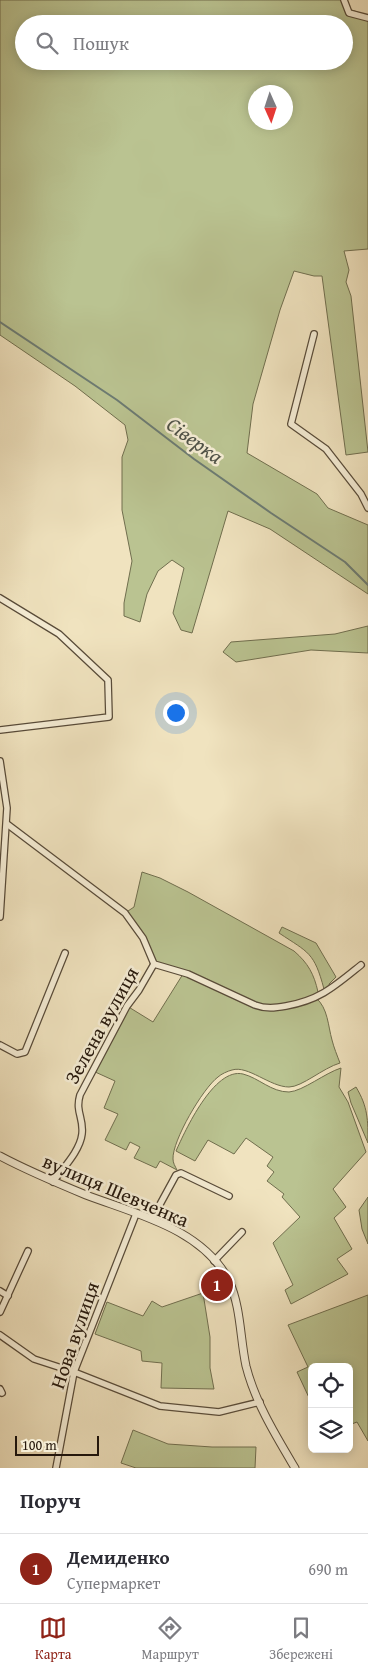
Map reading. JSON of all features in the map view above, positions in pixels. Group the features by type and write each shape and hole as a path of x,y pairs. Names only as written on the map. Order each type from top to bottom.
{"street":[{"path":"344,0 349,13 368,18"},
{"path":"314,334 291,424 326,449 360,494 368,508"},
{"path":"0,598 59,634 108,680 110,717 0,730"},
{"path":"0,761 3,814 6,824 0,917"},
{"path":"6,824 126,913 142,938 154,964 188,974 255,1005 263,1008 274,1008 302,1003 316,998 361,965"},
{"path":"0,1045 17,1054 25,1052 65,952"},
{"name":"Зелена вулиця","path":"53,1182 80,1142 82,1133 81,1118 77,1105 80,1095 127,1006 154,964"},
{"name":"вулиця Шевченка","path":"0,1156 53,1182 152,1219 198,1244 214,1261 229,1282 235,1297 246,1366 271,1426 296,1468"},
{"path":"152,1219 176,1175 181,1173 229,1196"},
{"name":"Нова вулиця","path":"50,1468 57,1465 74,1372 136,1214"},
{"path":"214,1261 242,1232"},
{"path":"0,1312 28,1251"},
{"path":"0,1291 8,1296"},
{"path":"0,1344 1,1336 34,1359 74,1372 160,1406 219,1412 260,1402"}],"green space":[{"path":"0,0 345,0 344,7 368,16 368,249 344,251 349,270 346,282 351,296 368,452 346,455 322,276 294,271 280,310 253,404 247,453 317,494 328,508 368,525 368,594 270,529 228,511 192,633 181,630 173,613 184,568 172,560 158,571 147,594 140,622 124,616 124,603 132,561 122,510 122,457 128,440 125,425 75,386 0,335"},
{"path":"368,626 368,653 311,650 236,662 223,652 231,642 335,634"},
{"path":"142,872 160,878 188,892 294,951 310,969 318,992 324,989 317,967 304,950 279,933 282,927 316,943 336,977 329,984 330,988 316,998 325,1012 340,1063 300,1084 289,1087 274,1084 252,1073 238,1069 230,1070 221,1075 204,1092 183,1128 174,1151 173,1160 177,1170 160,1161 156,1168 134,1158 140,1147 130,1142 126,1150 105,1140 118,1114 104,1108 115,1081 93,1071 127,1006 153,1022 183,974 154,964 143,938 125,913 134,907"},
{"path":"341,1068 339,1087 348,1102 366,1152 333,1189 346,1207 334,1218 352,1249 337,1259 348,1274 291,1304 285,1290 293,1285 273,1243 300,1217 282,1197 284,1194 267,1181 274,1172 267,1166 273,1157 246,1138 234,1154 208,1140 195,1161 176,1151 202,1102 211,1090 232,1074 243,1074 276,1090 289,1092 301,1089"},
{"path":"356,1087 363,1101 366,1114 368,1143 348,1092"},
{"path":"368,1197 368,1244 362,1229 359,1210"},
{"path":"203,1293 210,1337 210,1368 214,1389 161,1388 162,1363 142,1361 141,1351 95,1334 107,1302 143,1316 152,1301 162,1307"},
{"path":"368,1295 368,1441 357,1422 353,1424 353,1363 308,1363 308,1367 288,1325"},
{"path":"308,1367 308,1395 297,1372"},
{"path":"133,1430 168,1444 256,1447 255,1468 136,1468 121,1463"}],"waterway":[{"name":"Сіверка","path":"0,322 117,400 194,459 345,562 368,585"}],"place":[{"name":"Демиденко","path":"217,1285"}]}
